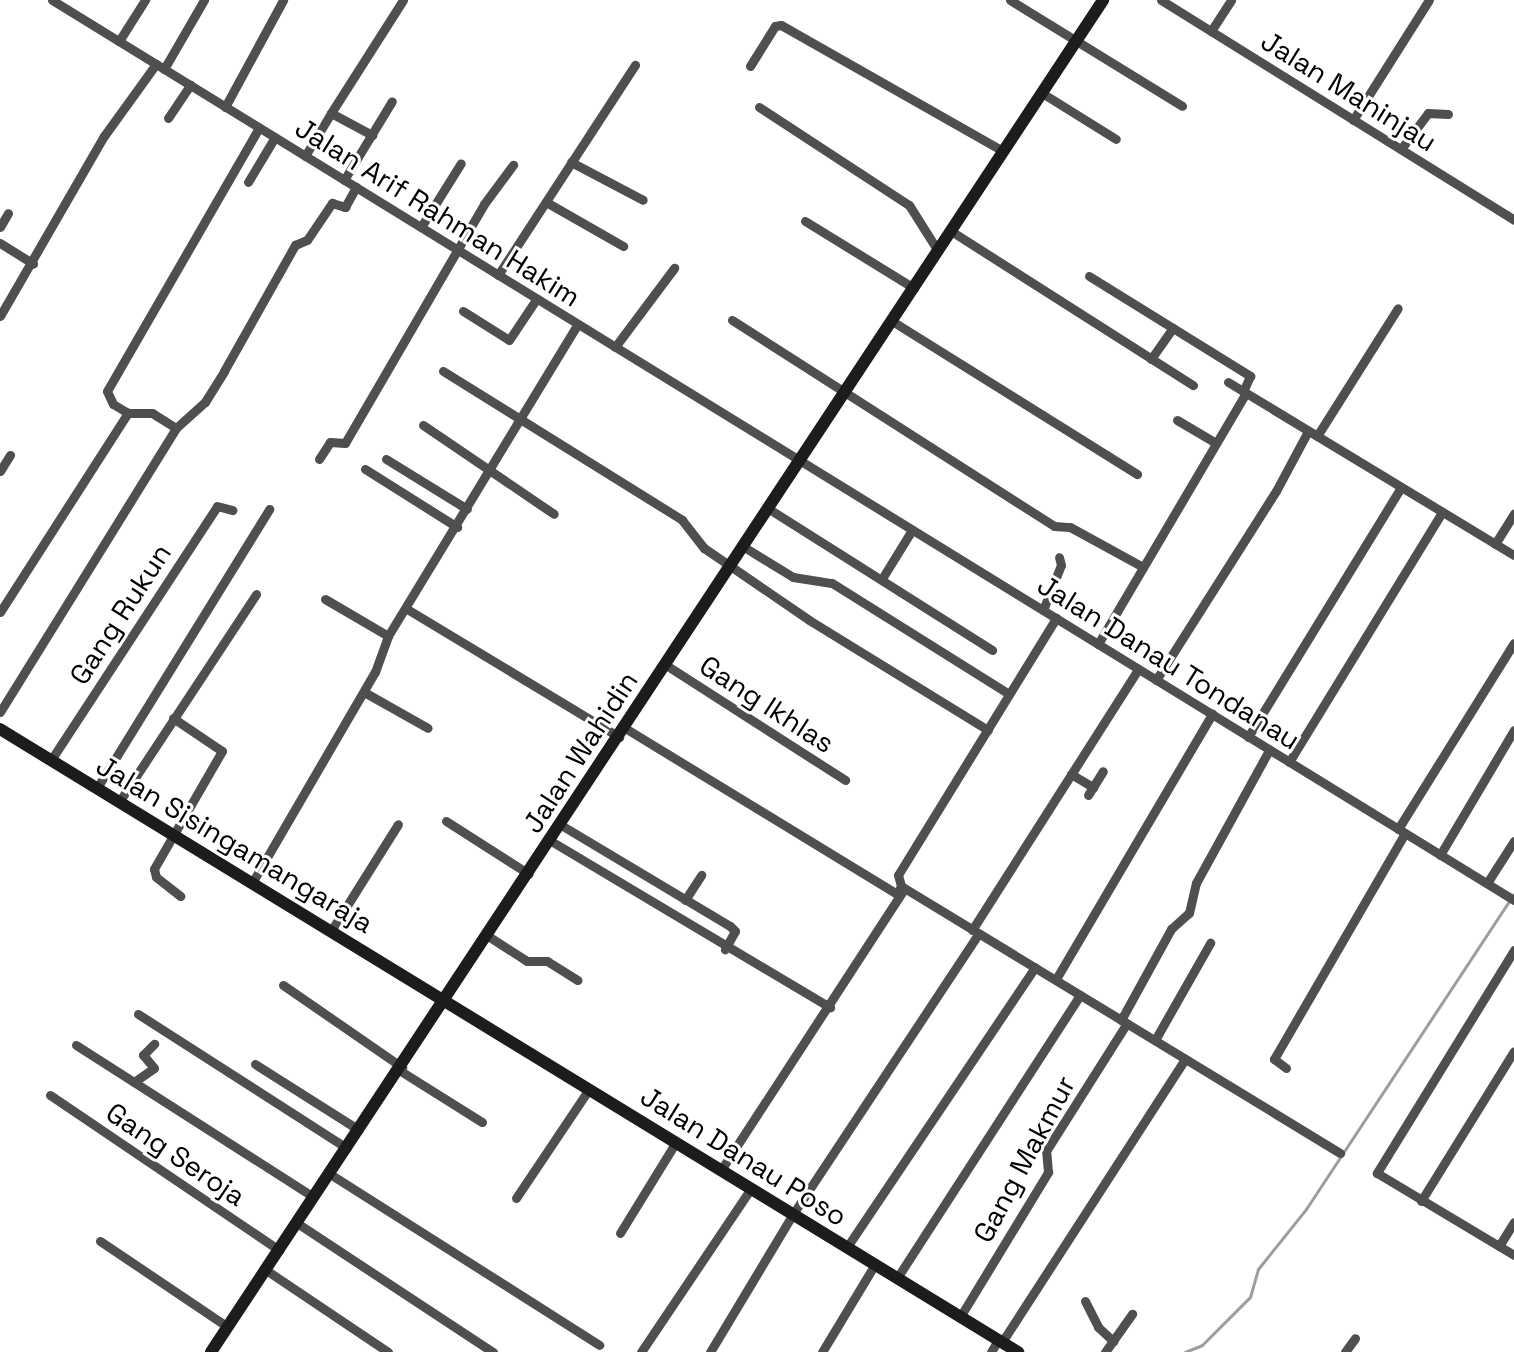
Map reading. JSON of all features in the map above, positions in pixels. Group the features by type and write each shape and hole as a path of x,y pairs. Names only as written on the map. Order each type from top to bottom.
{"street":[{"name":"Jalan Arif Rahman Hakim","path":"52,0 800,461"},
{"path":"119,41 145,0"},
{"path":"0,316 33,264 104,136 160,66 204,0"},
{"path":"225,107 283,0"},
{"path":"305,156 403,0"},
{"path":"1010,0 1182,106"},
{"name":"Jalan Wahidin","path":"211,1352 1103,0"},
{"name":"Jalan Maninjau","path":"1161,0 1514,220"},
{"path":"1211,31 1231,0"},
{"path":"1353,120 1429,0"},
{"path":"750,66 775,26 781,25 1003,151"},
{"path":"498,275 635,65"},
{"path":"168,118 190,85"},
{"path":"1042,93 1116,139"},
{"path":"344,180 392,101"},
{"path":"759,107 909,205 938,251"},
{"path":"331,113 372,135"},
{"path":"1401,149 1427,114 1448,114"},
{"path":"176,428 147,411 128,413 113,404 107,391 259,128"},
{"path":"248,182 275,137"},
{"path":"571,162 643,200"},
{"path":"421,227 461,163"},
{"path":"319,459 330,442 345,443 458,250 513,165"},
{"path":"0,712 176,428 211,392 295,245 307,240 332,203 346,206 356,187"},
{"path":"546,202 623,246"},
{"path":"0,227 8,213"},
{"path":"805,221 914,288"},
{"path":"951,231 1193,385"},
{"path":"0,243 33,264"},
{"path":"615,347 674,268"},
{"path":"1089,276 1250,376 1216,443 1098,644"},
{"path":"463,311 509,340 537,298"},
{"path":"1156,680 1313,434 1398,308"},
{"path":"732,320 1054,526 1070,527 1143,567"},
{"path":"892,321 1137,474"},
{"path":"252,883 364,692 388,636 578,324"},
{"path":"1151,359 1173,328"},
{"path":"443,371 682,520 695,540 809,620 988,730"},
{"path":"1228,382 1514,555"},
{"path":"0,612 128,413"},
{"path":"1177,420 1216,443"},
{"path":"423,425 554,514"},
{"path":"0,471 10,455"},
{"path":"386,459 467,509"},
{"name":"Jalan Danau Tondanau","path":"800,461 1511,898"},
{"path":"365,469 457,527"},
{"path":"1248,737 1401,487"},
{"name":"Gang Rukun","path":"51,760 217,506 232,510"},
{"path":"97,788 269,509"},
{"path":"769,509 883,577 992,650"},
{"path":"1289,762 1442,512"},
{"path":"1495,544 1511,525 1514,513"},
{"path":"883,577 912,530"},
{"path":"744,547 793,577 832,583 1009,694"},
{"path":"1043,610 1061,565 1059,557"},
{"path":"119,802 256,594"},
{"path":"325,599 388,636"},
{"path":"407,609 897,894 903,887"},
{"path":"1056,618 898,875 903,887 1340,1153"},
{"path":"1286,1068 1274,1059 1402,831 1514,643"},
{"name":"Gang Ikhlas","path":"666,665 845,780"},
{"path":"710,1352 793,1214 975,932 1138,669"},
{"path":"364,692 428,728"},
{"path":"1056,979 1212,714"},
{"path":"173,718 222,751 153,873 180,896"},
{"path":"1440,855 1514,730"},
{"name":"Jalan Sisingamangaraja","path":"2,734 51,760 445,1001"},
{"name":"Gang Makmur","path":"960,1317 1048,1172 1046,1151 1124,1021 1171,929 1189,913 1196,883 1269,750"},
{"path":"1071,774 1091,791 1103,771"},
{"path":"446,821 529,874"},
{"path":"331,931 398,824"},
{"path":"561,825 734,929 725,949"},
{"path":"551,841 725,949 830,1007"},
{"path":"1487,883 1514,841"},
{"path":"685,900 701,875"},
{"path":"721,1170 830,1007 903,887"},
{"path":"652,905 662,888"},
{"path":"488,936 527,961 547,961 577,980"},
{"path":"1155,1040 1210,943"},
{"path":"1514,950 1377,1171 1421,1201 1514,1255"},
{"path":"847,1247 1035,967"},
{"path":"283,985 482,1122"},
{"path":"897,1278 1080,995"},
{"name":"Jalan Danau Poso","path":"445,1001 875,1264 960,1317 997,1345 1018,1352"},
{"path":"138,1014 347,1148"},
{"path":"134,1082 154,1068 143,1055 154,1044"},
{"path":"76,1045 314,1197"},
{"path":"1421,1201 1514,1051"},
{"path":"997,1345 1185,1059"},
{"path":"255,1064 359,1130"},
{"path":"516,1198 589,1089"},
{"name":"Gang Seroja","path":"50,1095 279,1250"},
{"path":"620,1233 676,1142"},
{"path":"330,1174 599,1345"},
{"path":"641,1352 751,1188"},
{"path":"1499,1246 1514,1222"},
{"path":"297,1223 493,1352"},
{"path":"100,1241 228,1327"},
{"path":"822,1352 875,1264"},
{"path":"266,1270 388,1352"},
{"path":"1085,1301 1098,1327 1113,1341"},
{"path":"1105,1352 1132,1314"},
{"path":"1345,1352 1355,1338"}],"waterway":[{"path":"1185,1352 1202,1345 1250,1297 1258,1269 1306,1209 1514,894"}]}
